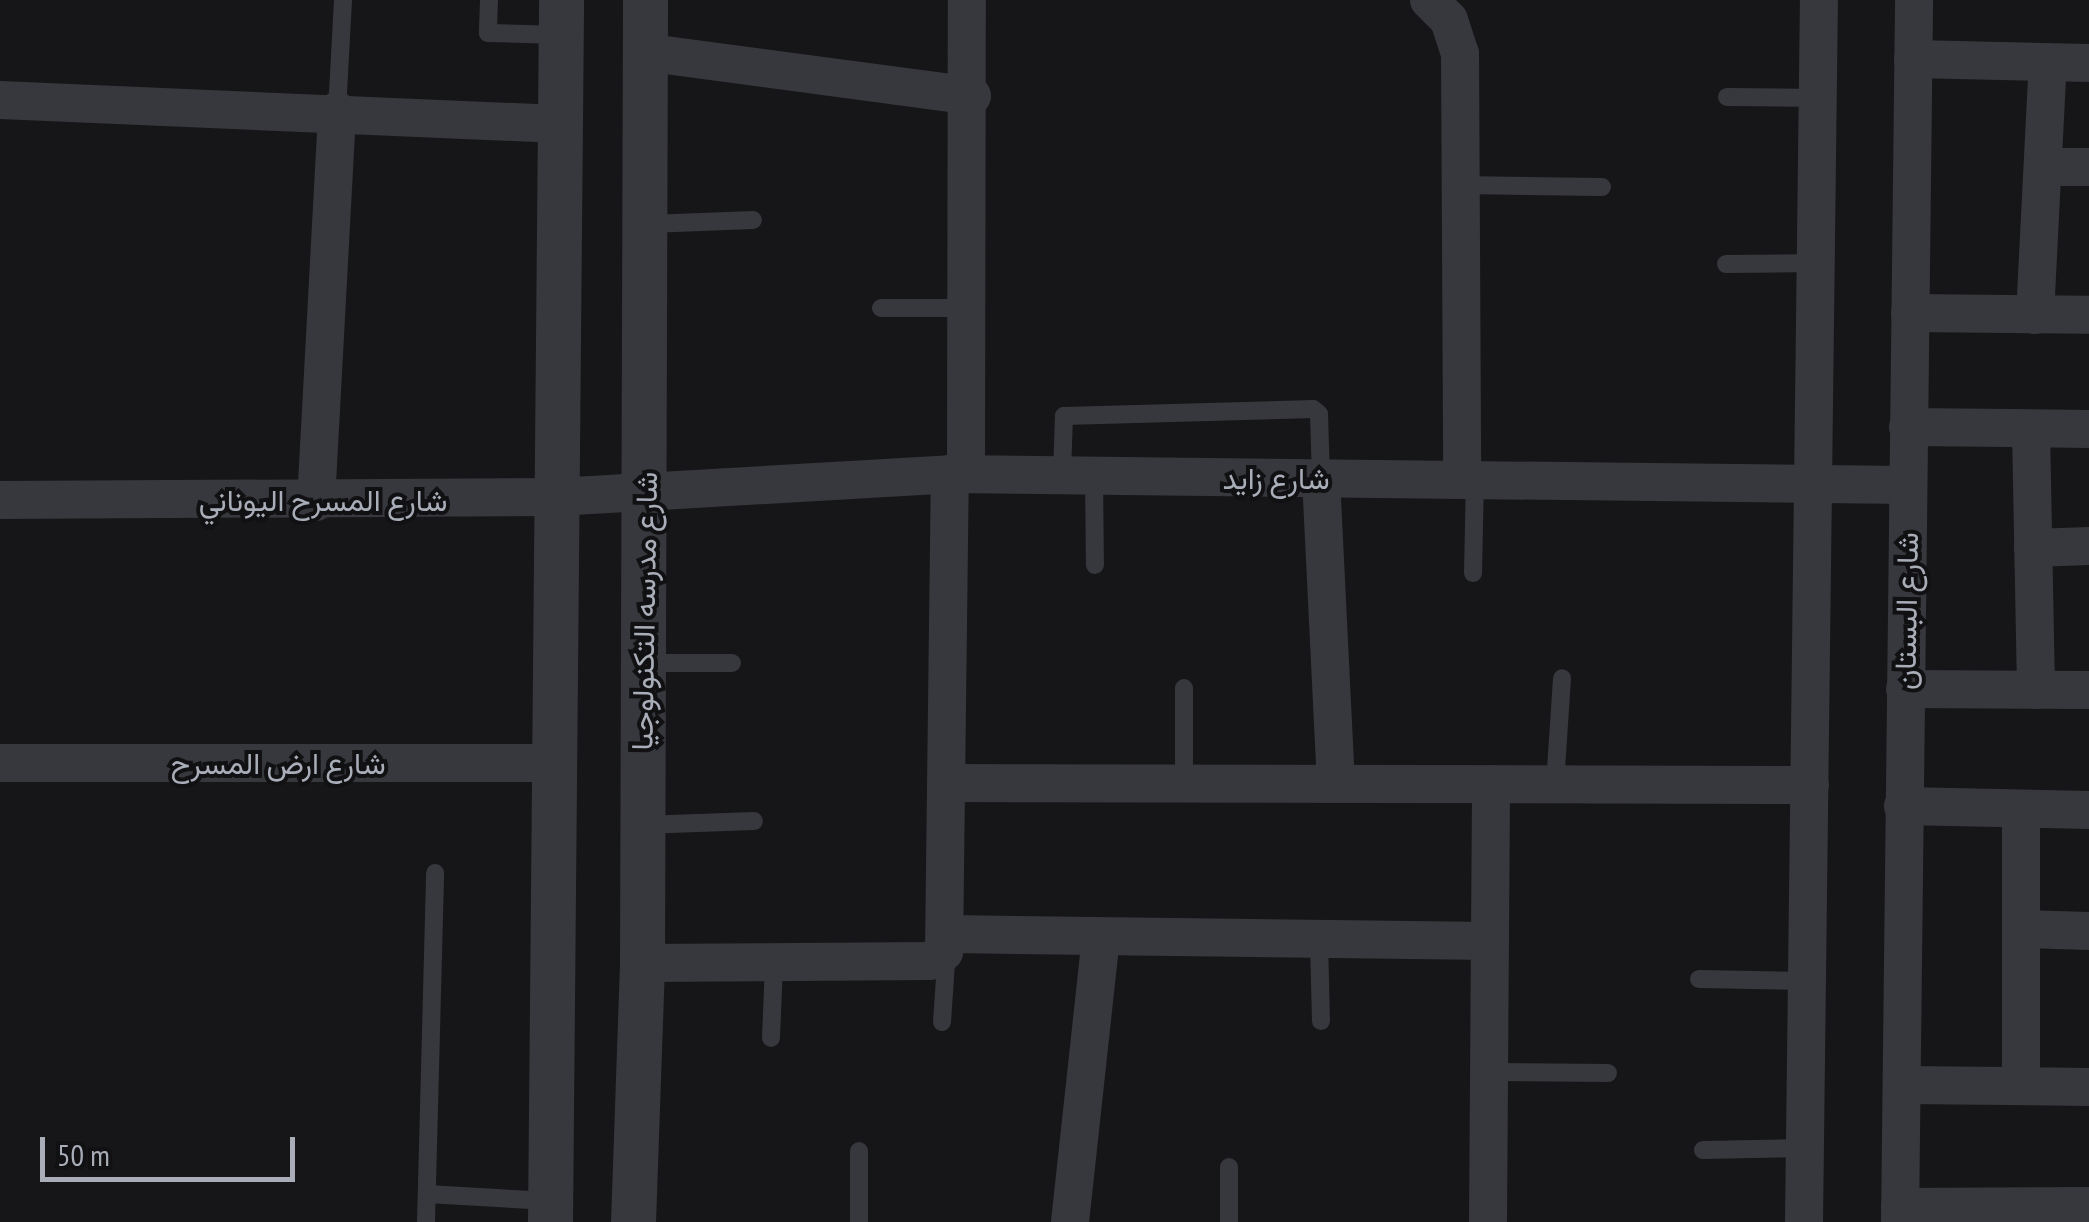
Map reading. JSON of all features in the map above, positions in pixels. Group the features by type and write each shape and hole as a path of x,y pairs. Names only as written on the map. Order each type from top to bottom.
{"street":[{"name":"شارع مدرسه التكنولوجيا","path":"634,1222 642,963 649,224 645,0"},
{"path":"642,963 930,960 948,939 946,783 967,308 972,96 968,0"},
{"path":"1804,1222 1819,0"},
{"name":"شارع البستان","path":"1900,1215 1914,0"},
{"path":"1438,2 1460,54 1468,478"},
{"path":"550,1212 560,18"},
{"path":"643,52 972,96"},
{"path":"1913,59 2089,63"},
{"path":"2035,315 2048,62"},
{"path":"0,100 337,111 559,124"},
{"path":"316,502 337,111"},
{"path":"2042,167 2089,167"},
{"path":"1910,313 2089,315"},
{"path":"1908,428 2089,429"},
{"path":"2032,429 2036,690"},
{"name":"شارع زايد","path":"646,493 958,474 1908,486"},
{"path":"1321,478 1336,784"},
{"name":"شارع المسرح اليوناني","path":"0,500 316,502 646,493"},
{"path":"2034,548 2089,546"},
{"path":"1905,689 2089,690"},
{"name":"شارع ارض المسرح","path":"0,763 556,763"},
{"path":"946,783 1810,784"},
{"path":"1488,1222 1491,784"},
{"path":"1904,806 2089,810"},
{"path":"2021,809 2021,1086"},
{"path":"2021,929 2089,931"},
{"path":"1070,1222 1101,938"},
{"path":"948,939 1490,942"},
{"path":"1903,1086 2089,1087"},
{"path":"1900,1215 2089,1206"}],"lane":[{"path":"337,111 342,0"},
{"path":"490,0 488,34 560,18"},
{"path":"1727,97 1818,98"},
{"path":"1461,185 1602,186"},
{"path":"649,224 753,220"},
{"path":"1726,264 1816,263"},
{"path":"881,308 967,308"},
{"path":"1094,565 1064,416 1313,409 1319,414 1321,478"},
{"path":"1468,478 1473,573"},
{"path":"643,663 732,663"},
{"path":"1555,784 1562,678"},
{"path":"1184,688 1184,784"},
{"path":"642,824 754,821"},
{"path":"426,1222 434,873"},
{"path":"942,1022 948,939"},
{"path":"1320,940 1321,1021"},
{"path":"772,1038 774,963"},
{"path":"1698,979 1807,980"},
{"path":"1488,1072 1608,1073"},
{"path":"1702,1150 1805,1148"},
{"path":"859,1222 860,1150"},
{"path":"1229,1222 1230,1167"},
{"path":"427,1194 550,1212"}]}
